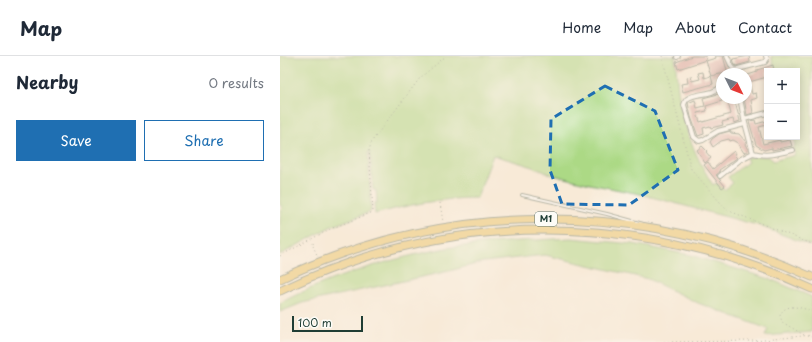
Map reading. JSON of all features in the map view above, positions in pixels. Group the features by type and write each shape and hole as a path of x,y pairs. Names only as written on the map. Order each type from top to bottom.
{"highway":[{"name":"M1","path":"280,279 313,264 359,248 406,235 486,222 554,219 607,221 662,229 733,246 776,261 812,277"},
{"name":"M1","path":"280,291 345,265 408,246 482,233 555,230 633,236 686,246 749,263 812,289"}],"street":[{"path":"728,56 733,68"},
{"path":"747,68 765,62 767,59 766,56"},
{"path":"716,90 689,98 685,102 684,105 694,137 699,140 703,140 714,132 764,114"},
{"path":"741,104 753,153"},
{"path":"720,176 741,159 753,153 769,155 793,150"}],"lane":[{"path":"522,195 608,214 662,229"}],"path":[{"path":"280,256 330,229 373,212 369,150 372,141 420,78 446,56"},
{"path":"662,56 690,169 726,210 812,244"},
{"path":"440,203 444,228"},
{"path":"313,244 317,254"},
{"path":"805,336 782,322 780,315 784,309 790,307 812,311"},
{"path":"664,342 754,341 812,336"}],"highlighted area":[{"path":"605,86 655,111 678,170 629,205 562,204 550,170 551,119"}],"green space":[{"path":"280,56 675,56 681,107 690,139 700,163 713,185 716,183 718,185 719,184 724,190 733,183 728,177 748,162 746,158 754,156 770,157 773,161 795,155 793,147 795,146 794,140 800,140 800,68 774,68 771,56 812,56 812,246 757,225 640,194 553,175 527,165 493,155 477,198 451,199 425,203 375,214 374,203 377,203 376,190 373,190 370,152 368,152 370,212 330,227 280,255 280,221 282,206 280,205"},
{"path":"571,238 633,244 690,255 770,279 812,297 812,332 765,336 768,329 698,303 648,279 545,255 483,262 449,271 302,303 280,312 280,303 319,285 361,270 405,257 447,248 480,244"}],"building":[{"path":"692,56 705,56 706,60 678,69 676,62"},
{"path":"715,56 723,56 726,68 716,68 716,75 711,76 706,61 716,58"},
{"path":"749,56 750,62 735,65 733,59"},
{"path":"773,65 774,68 764,68 764,78 752,81 752,74 757,72 757,70"},
{"path":"703,72 704,78 711,76 713,84 683,92 681,84 688,83 687,77 691,76 692,81 700,79 698,73"},
{"path":"756,93 757,98 752,100 752,94"},
{"path":"716,95 716,103 706,106 707,111 697,113 700,122 731,114 728,104 736,104 740,121 734,123 733,119 722,122 723,125 703,128 704,134 698,136 688,103 695,100 697,108 705,106 703,98"},
{"path":"745,104 752,104 753,113 747,115"},
{"path":"755,120 756,124 764,122 764,126 759,127 763,144 780,140 780,142 790,140 792,146 764,150 756,145 749,121"},
{"path":"730,131 731,133 739,134 746,142 745,144 748,150 744,153 737,142 733,140 730,141 729,139 721,141 713,147 710,142 712,139 719,134"},
{"path":"702,146 711,158 705,163 697,150"},
{"path":"734,151 736,154 734,155 737,158 719,170 720,172 716,175 725,186 722,188 704,165 708,162 713,169"}]}
